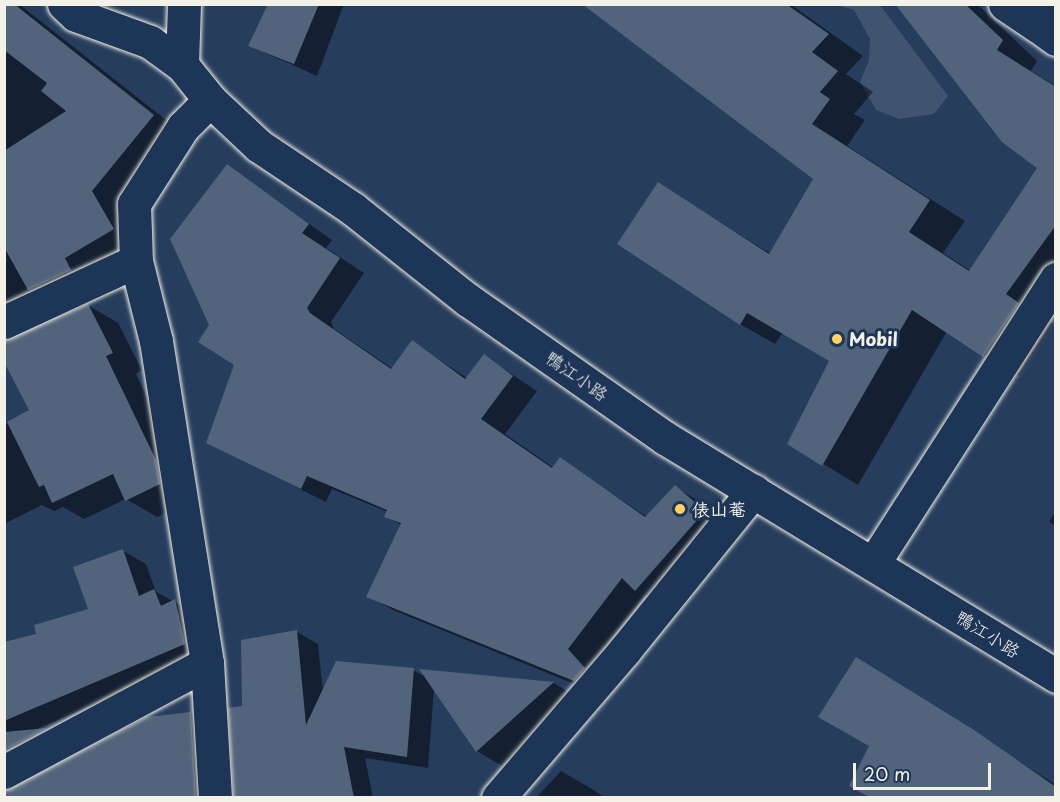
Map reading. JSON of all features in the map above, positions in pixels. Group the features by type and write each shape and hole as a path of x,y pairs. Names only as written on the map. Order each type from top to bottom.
{"street":[{"name":"鴨江小路","path":"64,4 76,15 150,42 182,65 210,100 259,146 353,209 468,300 665,438 1056,676"},
{"path":"182,65 184,4"},
{"path":"1005,4 1046,23"},
{"path":"210,100 183,127 134,204 136,261 156,340 207,663 215,798"},
{"path":"4,322 136,261"},
{"path":"873,564 1056,279"},
{"path":"498,798 624,651 753,491"},
{"path":"4,772 207,663"}],"shaded area":[{"path":"837,5 880,5 948,96 934,114 899,119 876,110 860,82 869,60 870,39 854,10"}],"building":[{"path":"4,4 14,4 154,115 92,191 114,229 65,258 71,270 28,290 4,247 4,151 66,111 41,91 47,83 4,50"},
{"path":"268,4 319,4 294,64 248,46"},
{"path":"582,4 786,4 829,34 812,52 838,71 820,92 830,99 812,124 930,200 909,232 969,271 1037,168 1002,142 895,4 965,4 1003,40 997,50 1056,87 1056,225 1006,294 1019,303 983,357 912,310 822,466 787,444 829,361 747,313 740,325 617,244 658,182 769,254 813,179"},
{"path":"227,164 309,224 302,233 340,258 307,308 310,313 391,369 412,340 465,379 484,354 513,376 481,419 552,468 560,457 645,517 675,485 705,511 635,591 622,578 568,649 585,668 574,681 366,597 401,523 384,517 387,510 307,476 301,489 206,443 234,365 198,342 209,325 170,239"},
{"path":"88,304 113,353 106,356 156,460 160,484 125,501 113,474 52,503 44,485 39,487 7,422 29,410 4,362 4,340"},
{"path":"123,549 139,596 154,589 161,606 175,599 185,644 4,721 4,642 36,634 34,625 88,609 73,567"},
{"path":"297,630 306,725 336,661 414,668 407,757 344,747 354,798 234,798 228,708 242,706 241,640"},
{"path":"856,657 974,730 1056,787 1056,798 871,798 849,786 869,746 818,717"},
{"path":"419,669 554,682 476,752"},
{"path":"191,712 196,798 4,798 4,791 147,717"},
{"path":"47,728 4,750 4,732"}],"place":[{"name":"Mobil","path":"837,339"},
{"name":"俵山菴","path":"680,509"}]}
